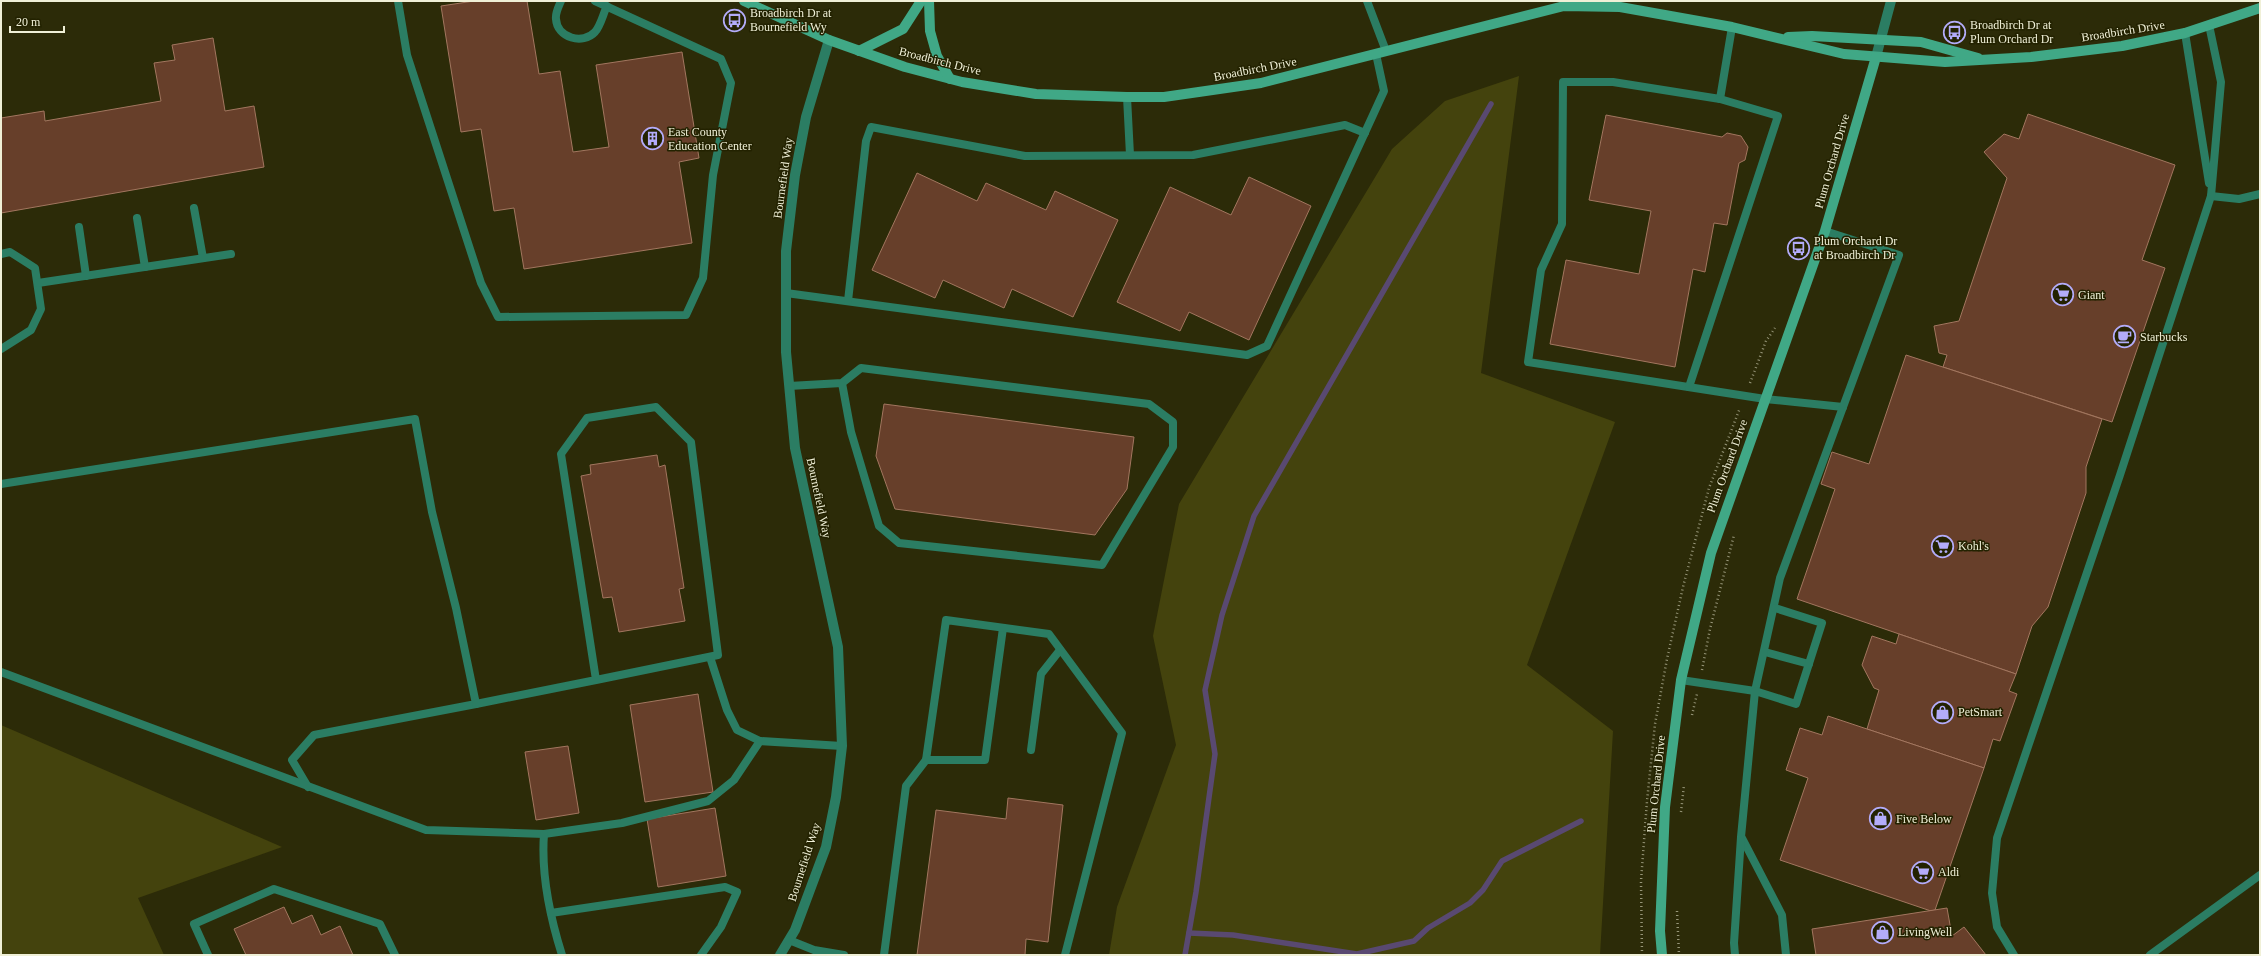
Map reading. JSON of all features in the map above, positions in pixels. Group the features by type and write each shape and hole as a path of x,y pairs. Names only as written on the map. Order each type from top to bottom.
{"street":[{"name":"Broadbirch Drive","path":"745,1 829,40 905,67 950,79 1036,94 1127,97 1164,96 1261,83 1564,6 1620,7 1732,27 1844,54 1945,62 2031,57 2122,46 2185,33 2260,8"},
{"path":"859,51 903,29 921,1"},
{"path":"929,1 930,31 938,56 950,79"},
{"name":"Plum Orchard Drive","path":"1662,955 1660,931 1665,807 1681,680 1711,553 1825,231 1891,1"},
{"name":"Broadbirch Drive","path":"1776,38 1812,36 1880,41 1921,42 1986,60"},
{"name":"Bournefield Way","path":"782,954 795,930 826,847 836,797 842,746 838,647 795,448 786,352 786,251 795,174 806,117 829,40"}],"lane":[{"path":"398,1 407,55 481,283 498,318 686,315 703,278 713,174 731,83 721,59 595,1"},
{"path":"561,1 555,17 556,23 565,34 579,39 586,38 597,30 607,6"},
{"path":"786,293 1247,355 1266,346 1384,91 1381,53 1368,1"},
{"path":"2014,955 1997,927 1992,893 1997,838 2120,475 2212,196 2221,82 2209,26"},
{"path":"1720,99 1732,27"},
{"path":"2185,33 2212,196"},
{"path":"1689,387 1778,116 1720,99 1614,82 1563,82 1562,224 1541,270 1528,362 1765,399 1843,407"},
{"path":"1127,97 1130,155"},
{"path":"848,301 866,141 872,127 1025,156 1193,155 1345,125 1365,133"},
{"path":"2212,196 2240,199 2260,194"},
{"path":"194,208 203,258"},
{"path":"137,218 145,267"},
{"path":"79,227 86,276"},
{"path":"1735,955 1734,943 1741,836 1755,691 1775,608 1780,578 1899,255 1825,231"},
{"path":"1,254 10,252 36,268 41,309 31,330 1,349"},
{"path":"38,283 231,254"},
{"path":"789,386 842,383 861,368 1149,404 1173,422 1173,447 1102,565 899,543 879,526 850,432 842,383"},
{"path":"308,787 292,760 314,735 476,704 596,680 710,657 718,655 691,442 656,407 587,418 561,454 596,680"},
{"path":"1,484 415,419 432,512 456,608 476,704"},
{"path":"1681,680 1755,691 1796,704 1822,622 1775,608"},
{"path":"884,955 906,786 926,760 946,620 1049,634 1122,732 1065,955"},
{"path":"926,760 985,760 1003,628"},
{"path":"1031,750 1041,674 1060,650"},
{"path":"1765,652 1809,664"},
{"path":"710,657 727,710 737,730 760,741 842,746"},
{"path":"1,672 426,830 544,834 622,823 708,801 734,780 760,741"},
{"path":"544,834 542,858 554,931 562,955"},
{"path":"1741,836 1782,915 1786,955"},
{"path":"2150,955 2260,875"},
{"path":"551,913 725,887 737,892 721,927 701,955"},
{"path":"208,955 194,924 274,889 380,924 395,955"},
{"path":"789,940 814,950 844,955"}],"path":[{"path":"1707,643 1736,529"},
{"path":"1680,819 1684,780"},
{"path":"1676,907 1679,955"}],"shaded area":[{"path":"1519,76 1481,373 1615,422 1527,665 1613,731 1600,955 1109,955 1117,907 1176,745 1153,636 1179,504 1392,149 1445,101"},
{"path":"1,725 282,847 138,898 164,955 1,955"}],"building":[{"name":"East County Education Center","path":"474,1 527,1 539,74 560,71 573,152 609,147 596,65 682,52 699,158 679,162 692,243 524,269 514,208 494,211 481,129 461,132 441,6"},
{"path":"213,38 225,111 254,106 264,167 1,213 1,118 44,111 45,121 161,101 154,63 175,60 172,45"},
{"name":"Giant","path":"2028,114 2175,165 2142,260 2165,268 2112,422 1943,367 1947,355 1939,353 1934,326 1959,321 2007,178 1984,152 2004,134 2019,139"},
{"path":"1606,115 1722,137 1727,133 1741,136 1748,147 1745,160 1739,163 1727,225 1714,223 1705,272 1693,269 1675,367 1550,344 1566,260 1639,274 1651,211 1589,200"},
{"path":"917,173 977,201 986,183 1046,210 1055,191 1118,220 1073,317 1012,289 1004,308 943,280 935,298 872,270"},
{"path":"1249,177 1311,206 1249,340 1189,312 1180,331 1117,302 1170,187 1231,215"},
{"name":"Kohl's","path":"1906,355 2102,419 2086,467 2086,493 2048,607 2032,626 2016,674 1797,599 1835,489 1821,484 1832,452 1869,464"},
{"path":"884,404 1134,437 1127,489 1095,535 895,509 876,456"},
{"path":"657,455 659,467 665,465 684,588 679,589 685,621 619,632 612,597 603,598 581,476 591,474 590,465"},
{"name":"PetSmart","path":"1899,634 2016,674 2009,691 2017,694 2000,741 1993,739 1984,768 1867,729 1879,690 1874,688 1862,665 1872,636 1896,644"},
{"path":"698,694 713,792 645,802 630,705"},
{"name":"Five Below","path":"1828,716 1984,768 1935,910 1931,911 1780,860 1808,778 1786,770 1800,728 1822,735"},
{"path":"568,746 579,813 536,820 525,752"},
{"path":"1008,798 1063,805 1048,942 1026,939 1025,955 917,955 936,810 1006,819"},
{"path":"715,808 726,876 658,887 647,819"},
{"path":"284,907 292,924 312,915 321,935 340,926 353,955 246,955 234,929"},
{"name":"LivingWell","path":"1947,908 1952,936 1964,927 1986,955 1816,955 1812,929"}],"waterway":[{"path":"1185,955 1196,892 1215,754 1205,690 1222,615 1254,516 1491,104"},
{"path":"1189,933 1233,935 1357,954 1414,941 1428,928 1470,903 1483,890 1502,861 1581,821"}],"place":[{"name":"Broadbirch Dr at Bournefield Wy","path":"735,20"},
{"name":"Broadbirch Dr at Plum Orchard Dr","path":"1954,32"},
{"name":"East County Education Center","path":"652,139"},
{"name":"Plum Orchard Dr at Broadbirch Dr","path":"1798,248"},
{"name":"Giant","path":"2062,295"},
{"name":"Starbucks","path":"2125,337"},
{"name":"Kohl's","path":"1942,546"},
{"name":"PetSmart","path":"1942,712"},
{"name":"Five Below","path":"1880,819"},
{"name":"Aldi","path":"1923,872"},
{"name":"LivingWell","path":"1882,932"}]}
